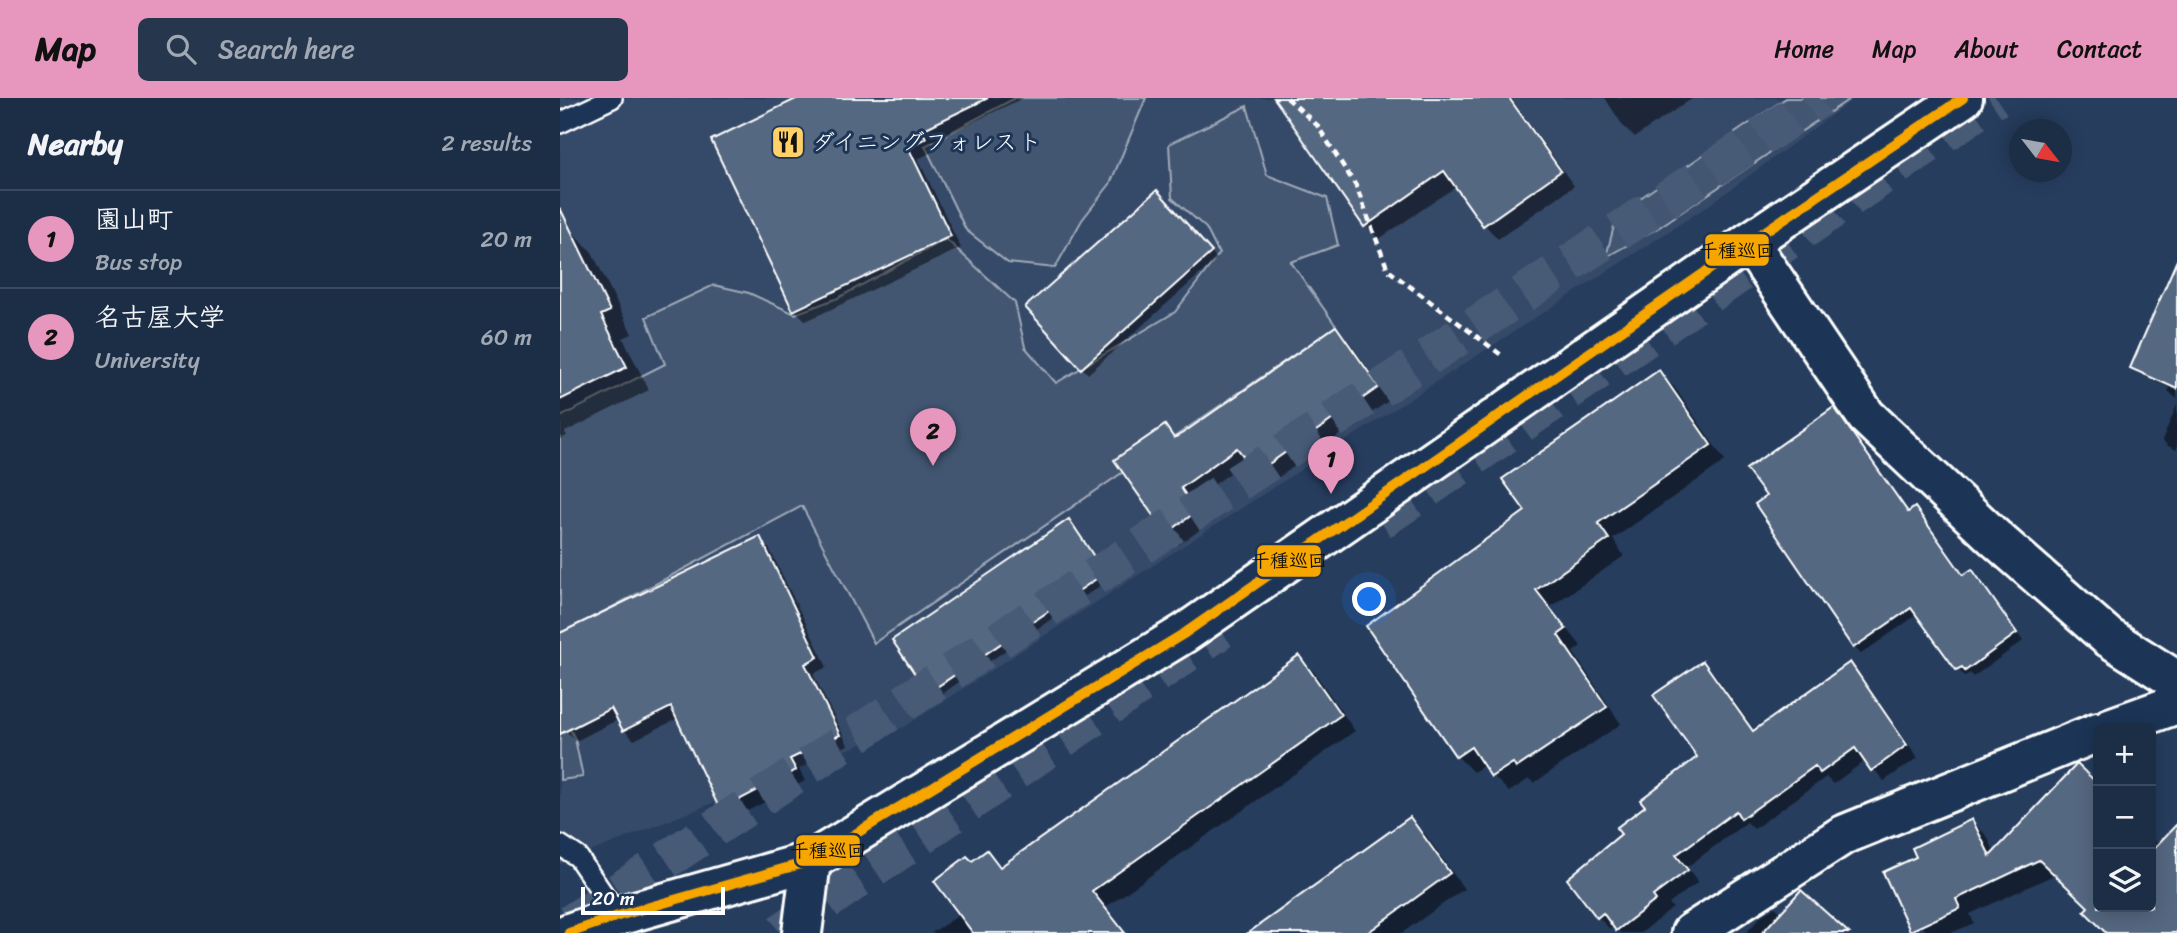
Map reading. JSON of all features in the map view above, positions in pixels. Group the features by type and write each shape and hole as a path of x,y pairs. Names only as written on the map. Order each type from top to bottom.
{"street":[{"path":"569,933 618,916 811,861 1185,633 1749,242 1963,98"},
{"path":"1749,242 1866,416 1994,537 2108,637 2177,681"},
{"path":"2124,723 2177,704"},
{"path":"1691,933 1843,835 2093,734"},
{"path":"802,933 811,861"}],"lane":[{"path":"560,123 612,98"},
{"path":"560,845 578,857 618,916"}],"path":[{"path":"1287,98 1317,125 1356,186 1388,270 1513,363"}],"shaded area":[{"path":"560,98 1855,98 1708,206 904,727 560,864"},
{"path":"1015,98 1146,98 1110,184 1082,220 1055,268 1008,263 966,230 925,146"},
{"path":"1786,98 1851,98 1658,228 1606,257 1617,214"},
{"path":"1247,106 1267,175 1327,198 1338,245 1291,262 1336,326 874,643 802,506 560,635 560,417 665,364 646,317 714,285 749,293 795,314 838,298 946,239 1015,303 1025,347 1056,383 1175,312 1219,254 1206,228 1172,198 1169,144"},
{"path":"560,708 575,739 583,777 560,780"}],"building":[{"path":"798,98 988,98 922,130 926,138 908,147 951,236 793,311 711,140"},
{"path":"1274,98 1509,98 1561,171 1483,226 1444,171 1364,227"},
{"path":"1157,190 1212,252 1081,369 1025,307"},
{"path":"560,208 610,311 601,315 627,367 560,400"},
{"path":"2177,260 2177,389 2130,368"},
{"path":"1336,326 1379,387 1256,473 1237,448 1181,488 1197,511 1166,534 1114,460 1165,425 1174,438 1183,433"},
{"path":"1659,370 1711,445 1598,523 1609,539 1536,590 1566,629 1558,635 1607,707 1516,768 1513,763 1491,777 1471,747 1456,757 1366,626 1525,511 1502,479"},
{"path":"1834,407 1908,512 1915,507 1963,575 1972,569 2017,633 1965,671 1962,667 1956,670 1911,608 1853,648 1755,504 1766,496 1746,469"},
{"path":"1069,519 1105,573 928,693 892,640"},
{"path":"760,536 818,657 805,664 840,735 790,759 796,770 720,810 671,707 623,731 611,708 560,734 560,633"},
{"path":"1299,655 1341,715 1092,891 1125,933 973,933 934,881 967,856 972,861 987,850 1000,867"},
{"path":"1703,661 1753,731 1850,662 1907,745 1871,771 1855,748 1820,773 1815,766 1741,819 1736,811 1676,855 1688,870 1653,896 1656,900 1616,931 1603,913 1597,918 1567,879 1621,834 1616,828 1645,806 1640,800 1697,757 1653,695"},
{"path":"2077,764 2093,779 2093,912 2156,912 2156,846 2177,824 2177,933 2106,933 2084,911 2088,907 2039,860 1956,899 1960,908 1910,931 1883,872 1916,857 1912,848 1972,819 1990,856"},
{"path":"1410,817 1450,873 1367,933 1248,933"},
{"path":"1801,890 1849,933 1762,933"}],"tunnel":[{"path":"571,923 1820,98"},
{"path":"1380,521 1996,98"},
{"path":"780,933 1221,630"}],"transit line":[{"name":"千種巡回","path":"569,933 618,916 811,861 1185,633 1749,242 1963,98"}],"place":[{"name":"ダイニングフォレスト","path":"788,142"},
{"name":"名古屋大学","path":"933,466"},
{"name":"園山町","path":"1331,494"}]}
